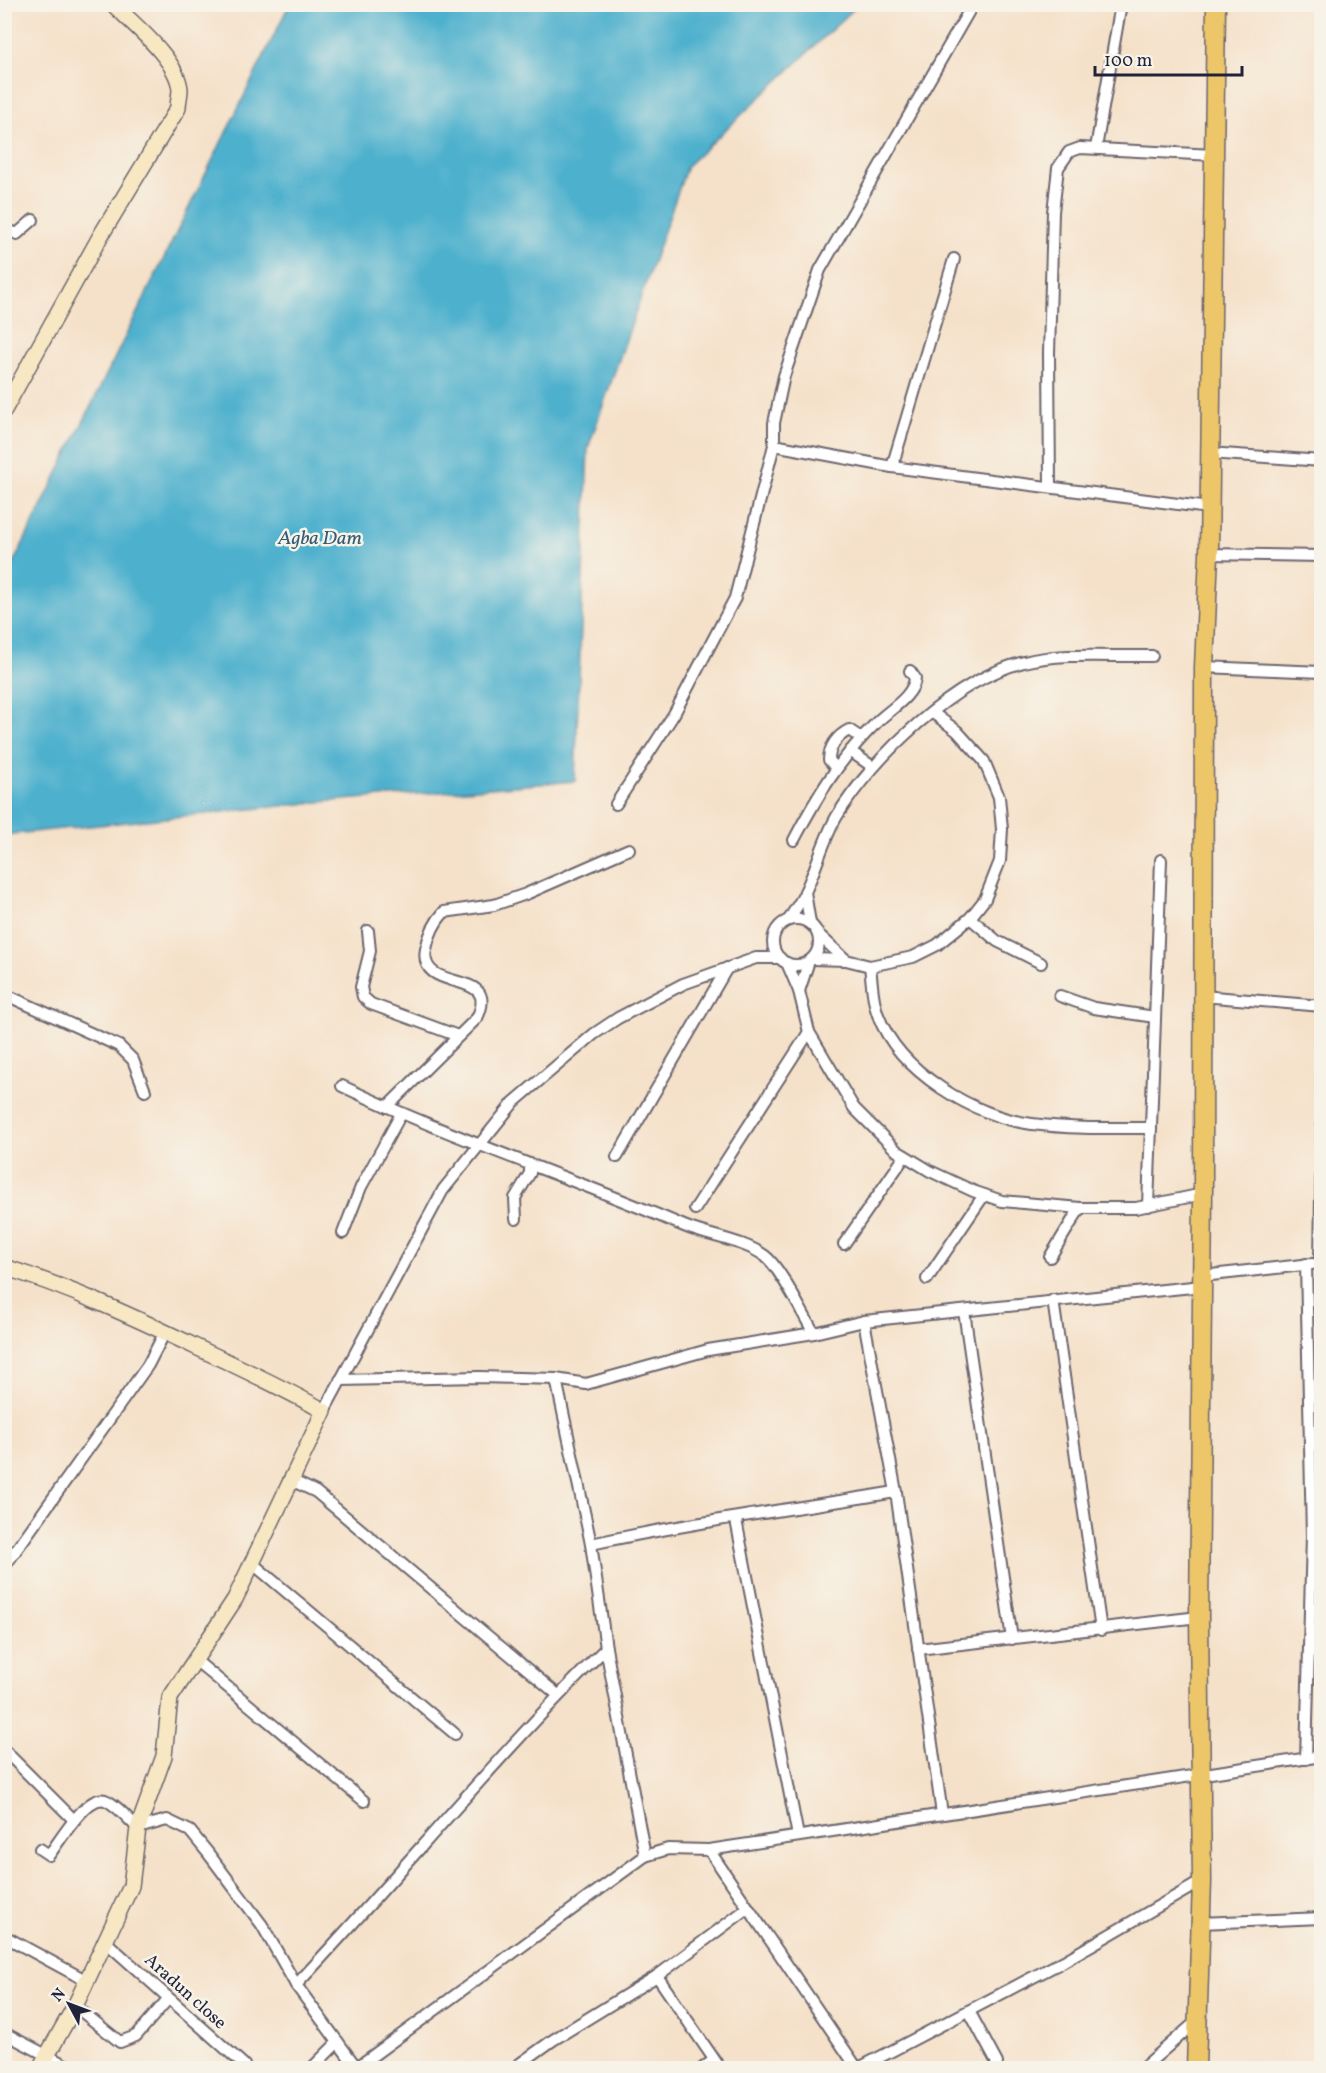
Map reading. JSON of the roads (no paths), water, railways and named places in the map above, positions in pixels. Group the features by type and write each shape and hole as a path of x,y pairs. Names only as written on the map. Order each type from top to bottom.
{"main road":[{"path":"1196,2068 1202,1881 1199,1617 1204,667 1209,554 1216,4"}],"street":[{"path":"4,410 101,235 178,108 180,89 175,73 166,58 113,4"},
{"path":"616,804 674,714 735,598 774,445 774,423 784,376 820,270 973,4"},
{"path":"1096,148 1121,4"},
{"path":"1050,486 1049,342 1053,212 1059,168 1069,152 1080,148 1214,155"},
{"path":"4,228 17,234 33,220"},
{"path":"892,466 954,259"},
{"path":"774,445 892,466 1209,508"},
{"path":"1209,453 1322,462"},
{"path":"1209,554 1322,556"},
{"path":"756,958 773,941 776,930 789,920 805,892 837,817 873,767 904,733 978,682 1025,662 1152,656"},
{"path":"1204,667 1322,672"},
{"path":"794,840 819,791 835,767 861,738 911,691 915,678 910,671"},
{"path":"43,2062 75,2006 131,1886 138,1828 164,1755 169,1701 194,1659 235,1599 289,1479 443,1190 514,1102 594,1034 618,1018 683,984 756,958 798,965 810,960 846,960 870,966 913,957 937,945 970,918 985,899 1000,861 1002,829 999,797 984,761 957,731 933,713"},
{"path":"835,767 829,760 829,755 839,736 849,730 861,738"},
{"path":"850,751 873,767"},
{"path":"387,1107 477,1018 483,1005 483,998 477,990 435,974 426,967 424,960 426,947 436,920 444,912 494,905 526,894 629,849"},
{"path":"1148,1206 1161,860"},
{"path":"805,892 810,922 819,935 846,960"},
{"path":"970,918 997,941 1041,963"},
{"path":"789,920 800,919 810,922"},
{"path":"368,932 370,951 361,987 363,997 371,1004 458,1036"},
{"path":"799,991 810,960 818,950 819,935"},
{"path":"773,941 799,991 809,1032 854,1108 905,1156 930,1171 1002,1201 1080,1208 1148,1206 1203,1194"},
{"path":"870,966 878,1017 901,1054 928,1080 972,1105 1013,1120 1032,1124 1151,1128"},
{"path":"617,1157 727,968"},
{"path":"4,994 119,1046 133,1060 145,1091"},
{"path":"1060,996 1094,1008 1155,1017"},
{"path":"1202,996 1322,1006"},
{"path":"695,1209 809,1032"},
{"path":"342,1086 400,1114 613,1195 700,1233 759,1252 771,1261 814,1333"},
{"path":"343,1233 361,1187 400,1114"},
{"path":"340,1380 556,1379 586,1384 708,1350 814,1333 864,1321 1053,1300 1321,1263 1322,1126"},
{"path":"844,1244 905,1156"},
{"path":"516,1219 515,1198 530,1173 530,1164"},
{"path":"927,1279 984,1195"},
{"path":"1050,1257 1080,1208"},
{"path":"1306,1264 1312,1536 1306,1759"},
{"path":"4,1268 43,1279 165,1332 324,1411"},
{"path":"1053,1300 1101,1630"},
{"path":"964,1311 1012,1639"},
{"path":"864,1321 896,1492 942,1814"},
{"path":"4,1567 148,1365 165,1332"},
{"path":"556,1379 591,1544 606,1648 645,1856"},
{"path":"289,1479 316,1492 558,1695"},
{"path":"591,1544 670,1527 736,1520 896,1492"},
{"path":"736,1520 798,1836"},
{"path":"252,1563 455,1734"},
{"path":"918,1649 1101,1630 1199,1617"},
{"path":"296,1985 376,1900 558,1695 606,1648"},
{"path":"194,1659 364,1802"},
{"path":"5,1751 74,1821"},
{"path":"138,1828 167,1820 190,1831 262,1925 296,1985 357,2068 645,1856 668,1849 709,1850 1322,1756"},
{"path":"40,1849 49,1855 74,1821 96,1800 105,1800 138,1828"},
{"path":"709,1850 858,2068 1064,1961 1202,1881"},
{"path":"514,2068 553,2040 657,1976 748,1908"},
{"path":"1200,1923 1322,1918"},
{"path":"4,1936 87,1981"},
{"name":"Aradun close","path":"106,1942 244,2065"},
{"path":"657,1976 717,2064 703,2068"},
{"path":"75,2006 120,2042 136,2036 168,1999"},
{"path":"969,2011 997,2063 995,2068"},
{"path":"1143,2068 1198,2020"},
{"path":"4,2033 43,2062 71,2068"},
{"path":"312,2068 338,2043"}],"water":[{"name":"Agba Dam","path":"289,5 858,5 687,166 588,448 575,781 319,802 5,835 5,580"}]}
